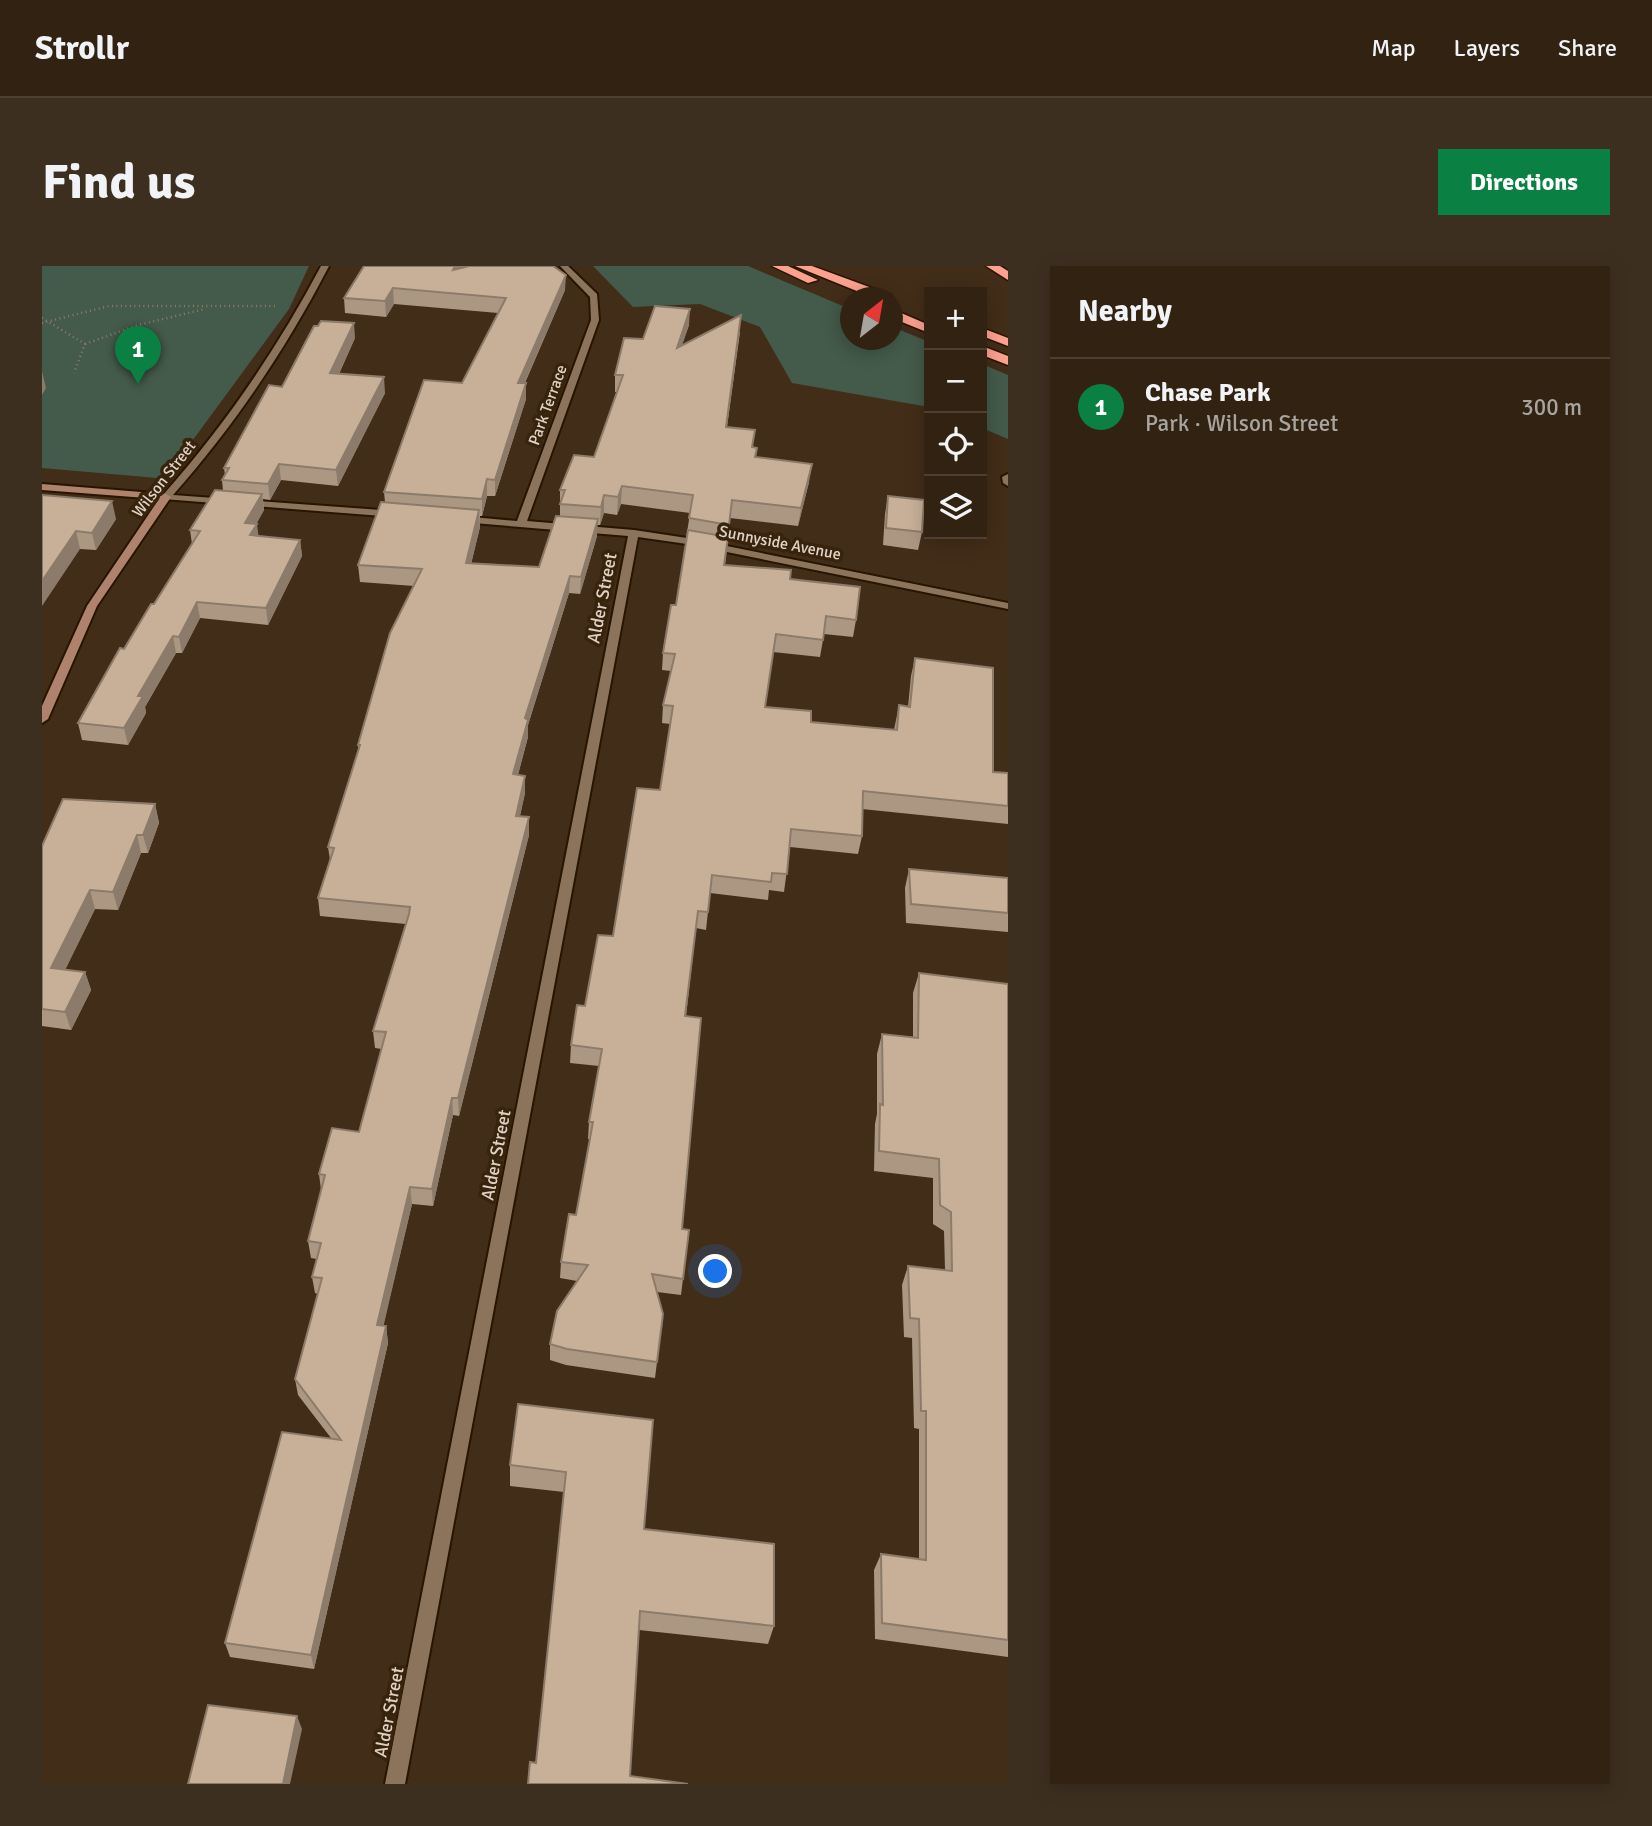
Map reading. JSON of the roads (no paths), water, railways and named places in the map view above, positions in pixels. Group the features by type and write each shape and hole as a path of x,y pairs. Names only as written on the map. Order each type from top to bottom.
{"highway":[{"path":"778,266 840,292"},
{"path":"801,266 857,287"},
{"path":"992,266 1008,276"},
{"path":"903,318 924,327"},
{"path":"987,334 1008,342"},
{"path":"987,353 1008,361"}],"street":[{"name":"Wilson Street","path":"42,719 92,606 166,497 224,427 304,306 325,266"},
{"name":"Park Terrace","path":"521,524 595,320 594,296 564,266"},
{"path":"42,487 412,516"},
{"name":"Sunnyside Avenue","path":"453,519 634,533 736,550 1008,606"},
{"name":"Alder Street","path":"395,1784 634,533"}],"place":[{"name":"Chase Park","path":"138,384"}]}
